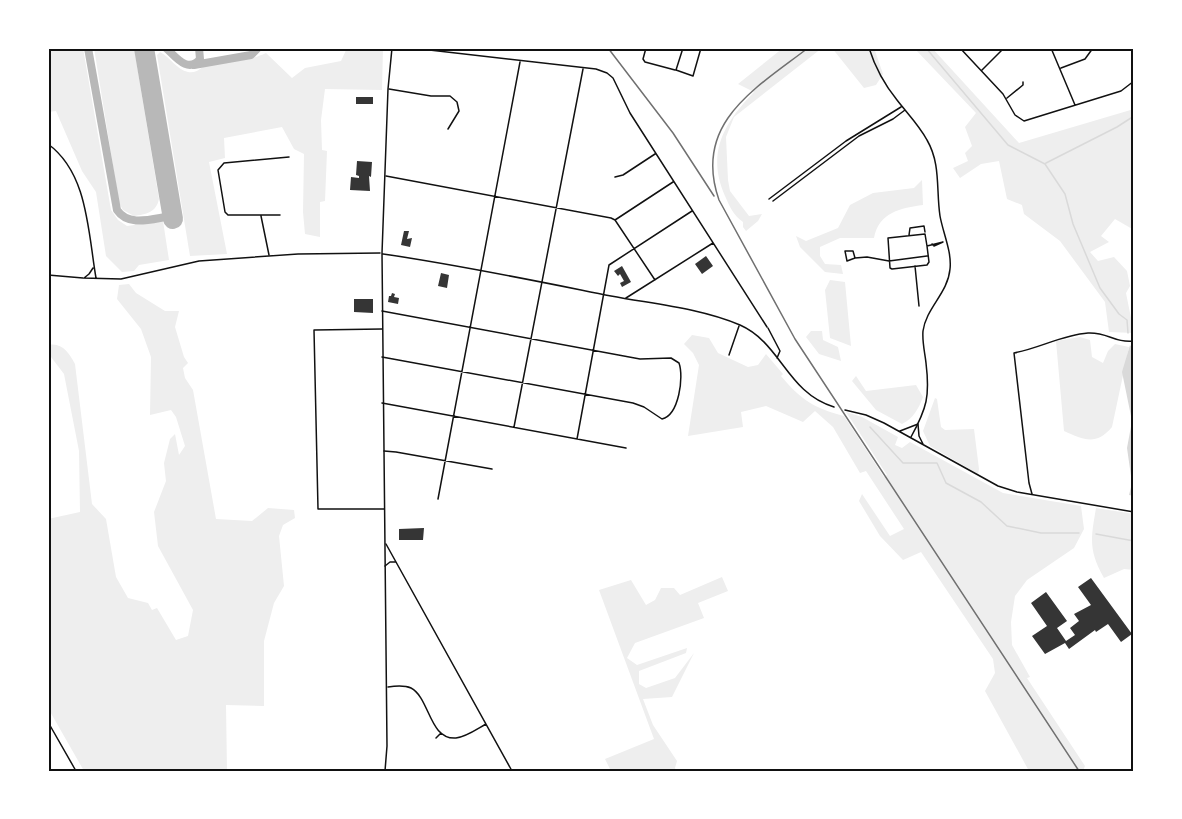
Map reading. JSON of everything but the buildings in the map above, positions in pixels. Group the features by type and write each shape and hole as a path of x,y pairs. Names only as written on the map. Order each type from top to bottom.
{"street":[{"path":"385,771 387,687 381,254 388,89 392,48"},
{"path":"412,48 583,68 603,71 610,75 630,113 768,328 780,351 777,358"},
{"path":"646,48 643,59 645,62 693,76 701,48"},
{"path":"676,70 683,48"},
{"path":"869,48 882,77 922,132 933,153 937,172 940,217 950,258 950,274 925,324 923,343 928,391 925,411 910,438"},
{"path":"960,48 1006,99 1015,115 1027,121 1121,91 1134,81"},
{"path":"981,71 1004,48"},
{"path":"1052,48 1075,106"},
{"path":"1060,68 1085,59 1092,48"},
{"path":"438,499 520,61"},
{"path":"514,427 583,68"},
{"path":"1006,99 1023,85 1023,82"},
{"path":"388,89 453,97 459,105 459,111 448,129"},
{"path":"770,199 846,141 902,106"},
{"path":"773,201 859,136 893,119 905,110"},
{"path":"48,144 65,160 78,184 96,279"},
{"path":"615,177 623,175 656,154"},
{"path":"280,215 232,216 225,212 218,171 220,165 224,164 289,157"},
{"path":"385,176 615,220 674,182"},
{"path":"577,439 609,265 693,210"},
{"path":"261,215 269,256"},
{"path":"615,220 655,280"},
{"path":"910,236 910,228 924,226 928,256 927,265 892,269 887,239 910,236 925,234"},
{"path":"927,246 932,244 934,246 945,241"},
{"path":"625,299 713,242"},
{"path":"48,275 96,279 129,278 199,261 269,256 381,254 698,313 739,325 757,336 804,393 816,401 834,407"},
{"path":"855,258 870,257 889,261 928,256"},
{"path":"83,278 91,273 93,264"},
{"path":"915,266 919,306"},
{"path":"382,311 640,359 671,358 680,366 680,381 674,409 665,419 657,417 638,405 382,357"},
{"path":"729,355 739,325"},
{"path":"382,329 314,330 318,509 384,509"},
{"path":"1032,495 1014,353 1028,351 1068,336 1085,333 1101,333 1116,341 1134,341"},
{"path":"382,403 626,448"},
{"path":"845,410 874,418 998,486 1032,495 1134,512"},
{"path":"899,431 918,424"},
{"path":"918,424 920,438 925,446"},
{"path":"383,451 492,469"},
{"path":"384,542 512,771"},
{"path":"385,561 393,557"},
{"path":"385,567 390,562 396,562"},
{"path":"387,687 406,686 416,692 441,733 450,738 458,738 486,724"},
{"path":"48,722 76,771"},
{"path":"436,738 441,733"}],"shaded area":[{"path":"48,48 83,48 111,210 118,220 127,226 163,221 169,260 139,265 134,271 122,272 106,256 96,192 82,171 56,111 48,112"},
{"path":"94,48 134,48 159,199 156,207 146,213 134,216 123,210 119,203"},
{"path":"347,48 383,48 382,90 325,89 321,120 322,150 327,151 325,201 320,202 320,237 305,234 304,154 294,149 282,127 224,138 225,158 209,162 227,254 190,256 157,55 160,52 180,69 191,72 209,64 244,60 266,53 292,78 305,68 341,61"},
{"path":"783,48 822,48 734,117 726,137 730,191 749,216 762,214 758,221 746,231 743,222 734,214 725,196 717,166 718,152 721,140 734,115 754,92 738,84"},
{"path":"832,48 874,48 883,74 876,85 864,88"},
{"path":"914,48 932,48 1019,143 1134,109 1134,132 1132,134 1134,230 1115,219 1101,236 1109,242 1090,252 1098,261 1114,257 1127,271 1130,286 1126,293 1134,333 1109,332 1105,302 1060,241 1024,214 1022,205 1007,199 999,161 981,164 960,178 953,168 968,161 965,153 972,146 965,127 976,113"},
{"path":"922,180 923,205 899,210 886,217 877,229 874,238 840,238 820,247 820,256 825,264 841,265 843,274 825,272 800,247 796,236 806,241 838,228 850,205 873,193 914,188"},
{"path":"830,280 845,282 851,346 830,338 825,290"},
{"path":"129,284 136,293 165,311 179,311 175,327 188,363 183,368 185,378 193,390 216,519 252,521 268,508 294,510 295,518 283,525 279,536 284,586 274,603 264,641 264,706 226,705 227,771 84,771 48,708 48,519 80,512 79,451 64,374 48,353 48,345 61,347 68,352 75,364 92,504 106,519 116,577 128,598 148,603 152,610 157,608 176,640 188,636 193,610 158,546 154,512 166,481 164,463 170,439 175,434 179,455 185,446 176,417 171,410 150,415 151,357 141,329 117,299 119,285"},
{"path":"811,331 822,331 823,340 838,347 841,361 819,354 806,337"},
{"path":"692,335 709,338 718,353 748,367 758,365 766,354 783,374 781,376 802,397 824,410 844,416 884,477 887,475 846,412 862,417 898,437 895,445 902,448 910,442 1003,493 1081,506 1084,529 1074,548 1027,580 1015,596 1011,622 1012,645 1030,677 1027,678 1085,766 1083,771 1029,771 985,691 995,673 993,659 921,552 903,560 880,536 859,501 862,494 890,536 904,529 866,471 860,473 833,427 815,411 803,422 766,406 741,412 743,427 688,436 699,365 693,353 684,344"},
{"path":"1080,337 1090,340 1092,357 1103,363 1108,351 1115,344 1129,347 1112,427 1101,437 1090,440 1064,431 1056,341"},
{"path":"1130,345 1134,350 1134,496 1129,495 1132,483 1127,448 1132,421 1122,372"},
{"path":"856,376 866,391 916,385 923,397 920,405 915,413 902,424 876,410 852,381"},
{"path":"935,398 941,427 945,430 974,429 978,474 930,446 923,431"},
{"path":"1096,508 1134,514 1134,570 1124,569 1104,578 1095,559 1092,544"},
{"path":"722,577 728,591 698,603 704,618 635,643 627,658 637,665 687,648 686,653 639,671 639,684 646,688 675,678 694,653 672,697 643,699 653,725 677,761 676,771 611,771 605,759 654,739 599,590 631,580 646,605 655,600 661,588 674,588 680,595"}],"waterway":[{"path":"926,48 1008,145 1045,164 1065,194 1073,224 1100,288 1119,314 1127,320 1128,333"},
{"path":"1046,163 1134,116"},
{"path":"870,427 903,463 937,463 946,483 981,502 1007,526 1041,533 1079,533"},
{"path":"1096,534 1134,541"}],"taxiway":[{"path":"88,48 117,210 122,216 135,220 172,216"},
{"path":"166,48 182,62 191,65 200,59 199,48"},
{"path":"194,65 251,55 258,48"}],"runway":[{"path":"144,48 173,219"}],"railway":[{"path":"608,48 673,133 714,196"},
{"path":"808,48 750,93 734,110 722,129 714,149 713,173 719,200 795,339 1079,771"}]}
